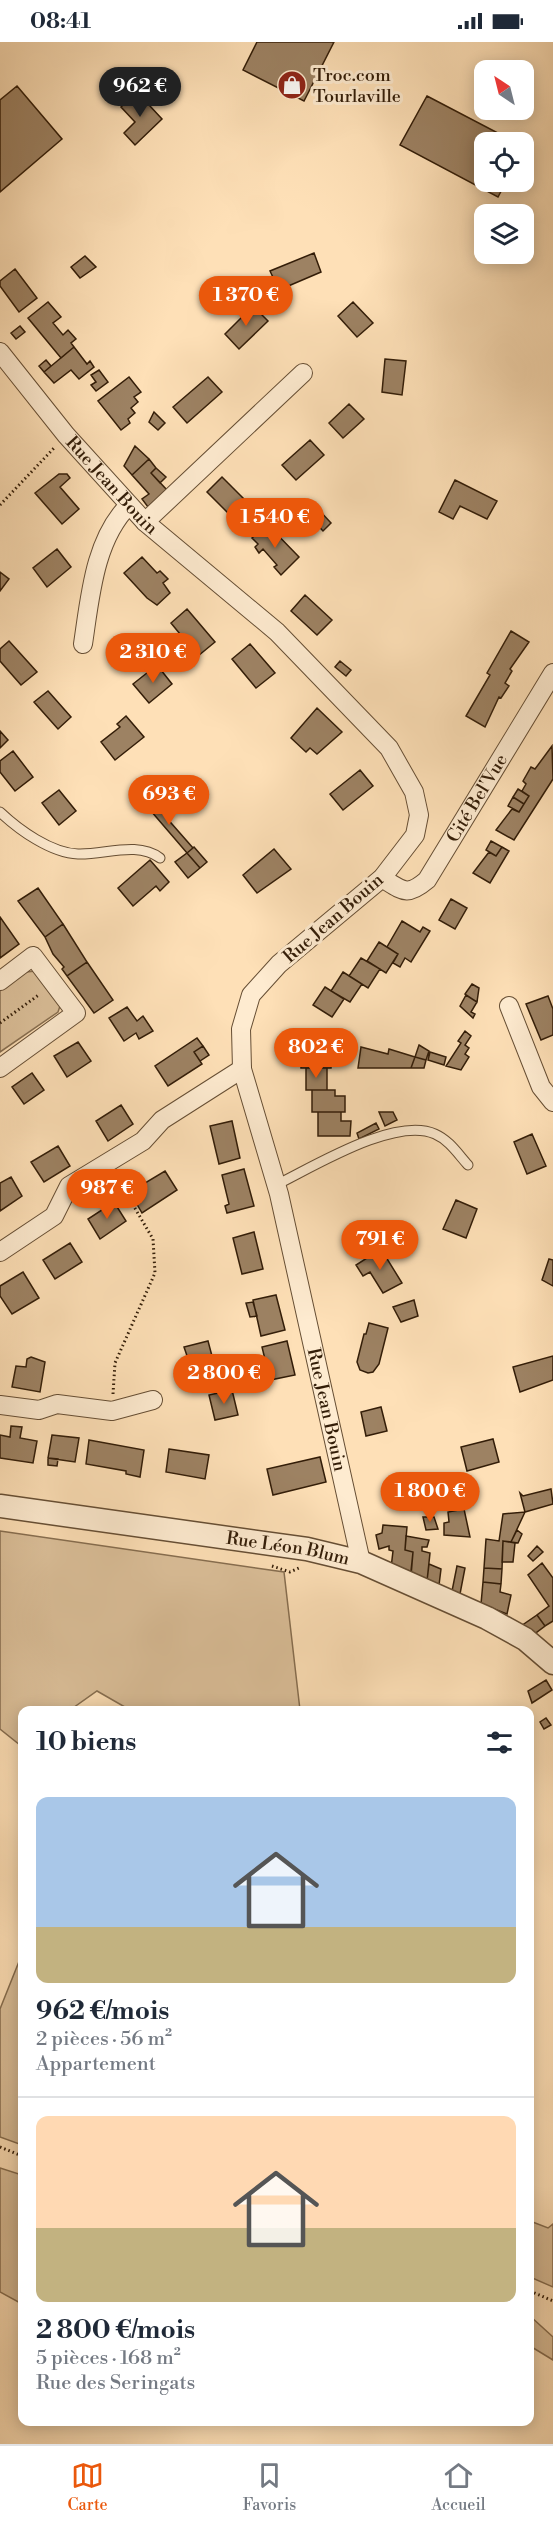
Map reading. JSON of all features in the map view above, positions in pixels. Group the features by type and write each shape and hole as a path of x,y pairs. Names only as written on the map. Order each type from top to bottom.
{"street":[{"name":"Rue Jean Bouin","path":"0,352 66,435 145,522 277,632 389,748 414,792 419,815 414,835 382,878 279,964 251,995 241,1029 242,1069 276,1185 361,1562"},
{"path":"145,522 303,373"},
{"path":"83,644 99,558 118,516 129,505"},
{"name":"Cité Bel'Vue","path":"382,878 403,891 415,890 428,880 553,673"},
{"path":"0,981 33,956 76,1013 0,1068"},
{"path":"509,1006 541,1087 553,1102"},
{"path":"0,1252 54,1216 69,1186 143,1141 162,1119 242,1069"},
{"path":"0,1405 39,1410 57,1404 112,1411 153,1400"},
{"name":"Rue Léon Blum","path":"0,1506 308,1550 361,1562 487,1618 525,1639 553,1663"}],"lane":[{"path":"0,812 10,822 54,848 76,854 149,850 160,858"},
{"path":"276,1185 366,1142 401,1130 420,1129 434,1133 445,1140 468,1165"}],"path":[{"path":"0,505 66,435"},
{"path":"0,1023 54,984"},
{"path":"111,1160 119,1184 153,1239 155,1273 115,1363 112,1411"},
{"path":"0,2147 18,2154"},
{"path":"534,2293 553,2301"}],"shaded area":[{"path":"36,971 60,1006 58,1012 0,1052 0,991 26,972"},
{"path":"0,1531 284,1572 300,1706 123,1706 97,1691 76,1706 18,1706 18,1743 0,1729"},
{"path":"18,1964 18,2144 0,2137 0,2009"},
{"path":"0,2168 18,2174 18,2302 0,2292"},
{"path":"534,2223 548,2228 553,2224 553,2287 534,2279"},
{"path":"534,2320 553,2337 553,2360 534,2348"}],"building":[{"name":"Troc.com Tourlaville","path":"257,42 334,42 304,101 243,70"},
{"path":"17,86 62,139 0,192 0,100"},
{"path":"137,92 162,119 135,145 124,133 135,122 121,107"},
{"path":"427,96 496,132 474,132 474,184 400,145"},
{"path":"489,192 501,192 498,197"},
{"path":"314,253 321,272 279,290 270,271"},
{"path":"85,256 96,267 80,278 71,267"},
{"path":"15,269 37,298 19,312 0,286 0,281"},
{"path":"48,302 61,317 53,323 63,335 68,330 76,339 71,343 74,347 61,358 28,318"},
{"path":"353,302 373,323 357,337 338,316"},
{"path":"253,306 268,321 239,349 225,334"},
{"path":"20,326 25,332 16,339 11,333"},
{"path":"74,347 87,364 90,361 94,367 79,379 71,370 54,383 44,372"},
{"path":"385,359 406,361 402,395 382,392"},
{"path":"46,360 51,366 44,372 39,366"},
{"path":"99,370 108,382 96,391 91,385 96,382 91,375"},
{"path":"129,377 141,392 134,397 138,402 131,408 135,413 128,419 130,423 121,430 98,401"},
{"path":"208,377 222,392 187,423 173,407"},
{"path":"349,404 364,419 343,438 329,423"},
{"path":"154,412 165,423 158,430 149,422"},
{"path":"310,440 324,455 296,480 282,465"},
{"path":"135,446 149,459 132,475 124,466"},
{"path":"149,459 156,468 151,473 167,490 148,507 142,499 149,494 132,475"},
{"path":"156,468 166,477 160,483 151,473"},
{"path":"59,474 67,474 70,478 60,487 79,509 62,524 35,493"},
{"path":"222,477 251,506 236,521 207,492"},
{"path":"455,480 497,501 487,519 460,506 453,519 439,512"},
{"path":"317,508 331,523 323,531 308,515"},
{"path":"267,524 299,557 281,575 274,567 277,565 263,549 259,553 255,547 258,544 252,538"},
{"path":"57,549 71,567 47,587 33,568"},
{"path":"142,557 157,573 160,571 168,579 163,583 170,593 157,605 147,598 124,573"},
{"path":"0,572 9,579 0,591"},
{"path":"305,595 332,620 317,635 291,611"},
{"path":"187,609 215,642 198,656 171,623"},
{"path":"511,631 529,642 510,669 512,671 505,683 509,686 501,698 499,697 485,727 466,716 490,675 487,673"},
{"path":"9,641 37,672 21,685 0,661 0,649"},
{"path":"250,644 275,673 256,688 232,659"},
{"path":"340,661 351,670 346,676 335,667"},
{"path":"157,665 172,684 149,703 133,684"},
{"path":"48,691 71,717 58,729 34,702"},
{"path":"317,708 342,732 317,754 310,748 306,752 291,738"},
{"path":"126,716 144,737 115,760 101,742 120,727 117,724"},
{"path":"0,731 8,740 0,748"},
{"path":"552,746 553,779 514,840 496,830 512,809 519,812 529,796 522,791 526,784 523,781 531,767 535,769"},
{"path":"13,751 33,777 15,791 0,772 0,761"},
{"path":"360,770 373,786 343,810 330,794"},
{"path":"518,789 529,796 524,804 513,797"},
{"path":"59,790 76,811 59,825 42,803"},
{"path":"513,797 524,804 519,812 508,806"},
{"path":"150,799 193,848 187,853 145,804"},
{"path":"491,841 502,847 496,856 486,850"},
{"path":"194,847 207,862 200,868 187,853"},
{"path":"502,847 509,851 490,883 473,873 489,852 496,856"},
{"path":"274,849 291,869 257,893 243,875"},
{"path":"187,853 200,868 188,878 175,862"},
{"path":"150,860 169,882 160,891 156,886 133,906 118,888"},
{"path":"38,888 63,924 45,937 18,901"},
{"path":"451,899 467,908 455,929 439,920"},
{"path":"0,917 19,944 0,958"},
{"path":"402,921 420,932 423,927 430,931 411,962 405,958 400,967 393,963 398,954 387,947"},
{"path":"63,924 87,962 67,976 62,969 64,967 53,954 45,937"},
{"path":"379,942 398,954 386,973 367,961"},
{"path":"361,958 380,969 368,988 349,976"},
{"path":"87,962 113,1000 94,1013 67,976"},
{"path":"343,972 362,984 350,1002 331,991"},
{"path":"472,984 479,988 477,1002 465,994"},
{"path":"325,987 344,999 332,1017 313,1005"},
{"path":"466,995 477,1002 471,1012 475,1014 473,1018 460,1006"},
{"path":"548,996 553,1009 553,1035 541,1040 526,1004"},
{"path":"127,1007 137,1021 143,1016 153,1031 139,1039 136,1033 124,1041 109,1018"},
{"path":"465,1031 471,1036 465,1045 469,1048 465,1054 469,1057 461,1070 446,1066 461,1043 458,1041"},
{"path":"301,1035 321,1035 321,1044 332,1046 331,1068 301,1068"},
{"path":"197,1038 203,1046 194,1052 202,1064 168,1086 155,1066"},
{"path":"78,1042 91,1061 67,1077 54,1056"},
{"path":"419,1045 429,1051 426,1060 415,1057"},
{"path":"203,1046 209,1055 200,1061 194,1052"},
{"path":"361,1047 388,1054 389,1049 415,1057 411,1068 358,1068"},
{"path":"430,1052 446,1057 444,1065 428,1060"},
{"path":"415,1057 426,1060 424,1068 411,1068"},
{"path":"306,1068 327,1068 327,1090 306,1090"},
{"path":"32,1073 44,1090 24,1104 12,1087"},
{"path":"312,1090 335,1090 335,1096 345,1096 345,1112 312,1112"},
{"path":"121,1105 133,1124 108,1141 96,1121"},
{"path":"318,1112 341,1112 341,1121 351,1121 350,1136 318,1136"},
{"path":"379,1112 393,1112 397,1120 385,1126"},
{"path":"232,1121 240,1158 219,1164 210,1126"},
{"path":"376,1123 379,1129 359,1139 357,1133"},
{"path":"532,1134 546,1166 527,1174 514,1142"},
{"path":"58,1146 70,1166 44,1182 31,1162"},
{"path":"244,1169 254,1206 227,1213 225,1206 229,1204 222,1175"},
{"path":"165,1171 177,1190 142,1213 130,1192"},
{"path":"11,1177 22,1196 0,1211 0,1183"},
{"path":"456,1200 477,1209 466,1238 443,1229"},
{"path":"114,1202 126,1221 100,1239 88,1219"},
{"path":"254,1232 263,1269 242,1274 233,1238"},
{"path":"70,1243 82,1262 55,1279 43,1260"},
{"path":"381,1249 402,1283 383,1293 370,1272 363,1276 356,1265"},
{"path":"549,1259 553,1260 553,1286 542,1280"},
{"path":"23,1272 39,1298 12,1314 0,1296 0,1286"},
{"path":"276,1295 285,1330 261,1336 253,1300"},
{"path":"414,1300 418,1316 401,1322 393,1307"},
{"path":"253,1302 257,1316 250,1317 246,1303"},
{"path":"369,1323 388,1328 379,1364 373,1372 368,1373 360,1370 357,1362"},
{"path":"208,1341 216,1371 194,1376 184,1347"},
{"path":"287,1341 295,1375 270,1380 262,1347"},
{"path":"553,1356 553,1380 520,1392 513,1367"},
{"path":"31,1357 45,1362 40,1392 12,1387 16,1366 26,1367 27,1359"},
{"path":"232,1390 238,1415 215,1420 209,1395"},
{"path":"381,1407 387,1431 366,1436 361,1412"},
{"path":"11,1426 22,1427 20,1438 37,1441 33,1463 0,1458 0,1435 10,1437"},
{"path":"52,1435 79,1438 75,1462 48,1458"},
{"path":"493,1439 499,1462 467,1471 461,1447"},
{"path":"89,1440 144,1450 140,1477 126,1474 126,1471 86,1464"},
{"path":"169,1449 209,1455 205,1479 166,1472"},
{"path":"320,1457 326,1482 273,1495 267,1469"},
{"path":"48,1458 58,1459 57,1466 48,1465"},
{"path":"551,1489 553,1504 525,1512 520,1493 523,1496"},
{"path":"464,1509 470,1537 444,1535 444,1523 449,1522 448,1512"},
{"path":"525,1512 511,1542 503,1541 502,1569 484,1568 486,1539 499,1541 503,1514"},
{"path":"423,1517 434,1517 438,1529 426,1530"},
{"path":"383,1525 407,1527 405,1550 413,1552 411,1571 391,1568 393,1551 389,1550 389,1546 379,1549 376,1535 382,1533"},
{"path":"517,1530 522,1534 518,1543 511,1542"},
{"path":"406,1536 429,1540 427,1547 422,1547 422,1551 430,1553 427,1581 411,1576 413,1552 405,1550"},
{"path":"503,1541 515,1543 513,1562 502,1562"},
{"path":"537,1546 543,1552 533,1561 528,1556"},
{"path":"542,1563 553,1578 553,1621 545,1626 537,1615 549,1606 528,1575"},
{"path":"429,1564 441,1569 439,1585 427,1581"},
{"path":"457,1566 465,1568 460,1594 452,1591"},
{"path":"484,1568 502,1569 501,1584 483,1582"},
{"path":"483,1582 501,1584 500,1592 511,1595 507,1614 481,1604"},
{"path":"537,1615 545,1626 533,1635 521,1626"},
{"path":"546,1680 552,1690 532,1703 528,1691"},
{"path":"546,1718 551,1725 544,1729 540,1722"}],"place":[{"name":"Troc.com Tourlaville","path":"292,85"}]}
